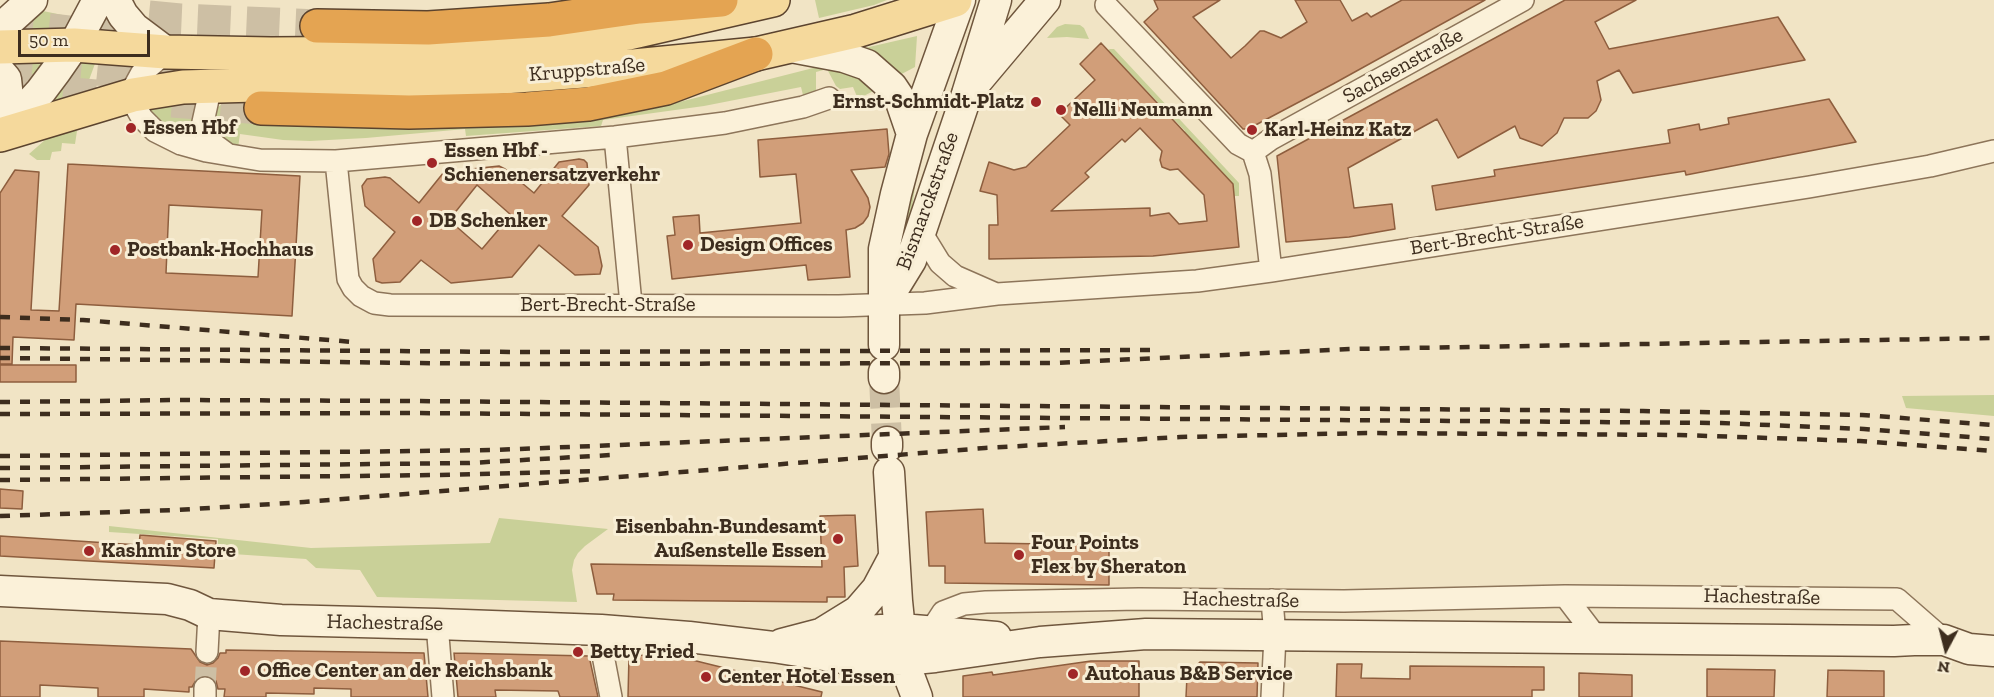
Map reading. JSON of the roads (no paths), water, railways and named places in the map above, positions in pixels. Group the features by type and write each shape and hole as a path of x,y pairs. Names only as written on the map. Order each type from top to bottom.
{"highway":[{"path":"316,26 428,28 538,21 639,7 721,0"},
{"path":"261,108 431,112 527,109 588,104 666,88 756,54"}],"main road":[{"name":"Kruppstraße","path":"0,47 74,45 166,52 330,55 479,50 629,33 773,0"},
{"name":"Kruppstraße","path":"0,135 133,95 183,87 477,79 756,54 886,23 955,0"}],"street":[{"path":"0,29 32,0"},
{"path":"0,135 41,91 74,45 98,0"},
{"path":"115,0 123,15 134,28 166,52 141,74 135,85 133,95 136,111 142,118 164,137 188,146 260,160 336,161 615,137 725,123 803,107 829,98"},
{"name":"Bismarckstraße","path":"884,304 884,249 896,194 912,134 960,0"},
{"name":"Bismarckstraße","path":"884,304 911,260 996,0"},
{"path":"967,94 1045,0"},
{"name":"Sachsenstraße","path":"1253,152 1271,139 1523,0"},
{"path":"1106,5 1238,144 1253,152 1260,174 1271,272"},
{"path":"791,47 844,57 867,65 892,87 900,99 912,134"},
{"path":"0,72 6,79 8,98 0,135"},
{"path":"211,86 203,122 204,131 208,140 228,155"},
{"path":"615,137 631,304"},
{"name":"Bert-Brecht-Straße","path":"336,161 348,279 352,288 374,303 390,305 839,306 925,303 997,294 1197,281 1271,272 1820,185 1930,166 1994,152"},
{"name":"Bert-Brecht-Straße","path":"921,232 940,263 955,276 997,294"},
{"path":"884,304 884,365"},
{"path":"888,454 903,660 895,697"},
{"path":"824,633 858,611 877,589 894,557"},
{"name":"Hachestraße","path":"0,591 166,599 190,604 209,614 281,621 601,630 689,637 849,659 903,660 1040,642 1146,634 1944,640 1969,632 1994,632"},
{"path":"1564,596 1597,638"},
{"name":"Hachestraße","path":"930,632 943,612 964,604 1139,599 1344,601 1564,596 1897,599 1944,640 1969,649 1994,651"},
{"path":"1272,600 1275,636 1272,697"},
{"path":"207,652 209,614"},
{"path":"437,624 443,697"},
{"name":"Hachestraße","path":"773,647 824,633 901,629 1040,642"},
{"path":"601,630 602,650 611,697"},
{"path":"903,660 917,697"}],"tunnel":[{"path":"100,12 180,20 317,26"},
{"path":"0,24 87,34"},
{"path":"0,59 174,77"},
{"path":"14,89 121,98"},
{"path":"172,101 261,108"},
{"path":"884,378 887,442"},
{"path":"205,688 207,652"}],"railway":[{"path":"0,317 83,320 353,342"},
{"path":"0,358 503,364 1052,363 1352,349 1994,338"},
{"path":"0,348 517,352 1153,350"},
{"path":"0,402 407,401 1643,411 1862,415 1994,425"},
{"path":"0,414 406,413 1721,423 1864,429 1994,439"},
{"path":"0,456 494,450 1065,427"},
{"path":"0,516 177,510 304,502 985,448 1180,437 1367,433 1679,435 1860,441 1994,451"},
{"path":"0,468 469,463 611,455"},
{"path":"0,480 599,471"}],"place":[{"name":"Ernst-Schmidt-Platz","path":"1036,102"},
{"name":"Nelli Neumann","path":"1061,110"},
{"name":"Essen Hbf","path":"131,128"},
{"name":"Karl-Heinz Katz","path":"1252,130"},
{"name":"Essen Hbf - Schienenersatzverkehr","path":"432,163"},
{"name":"DB Schenker","path":"417,221"},
{"name":"Design Offices","path":"688,245"},
{"name":"Postbank-Hochhaus","path":"115,250"},
{"name":"Eisenbahn-Bundesamt Außenstelle Essen","path":"838,539"},
{"name":"Kashmir Store","path":"89,551"},
{"name":"Four Points Flex by Sheraton","path":"1019,555"},
{"name":"Betty Fried","path":"578,652"},
{"name":"Office Center an der Reichsbank","path":"245,671"},
{"name":"Autohaus B&B Service","path":"1073,674"},
{"name":"Center Hotel Essen","path":"706,677"}]}
